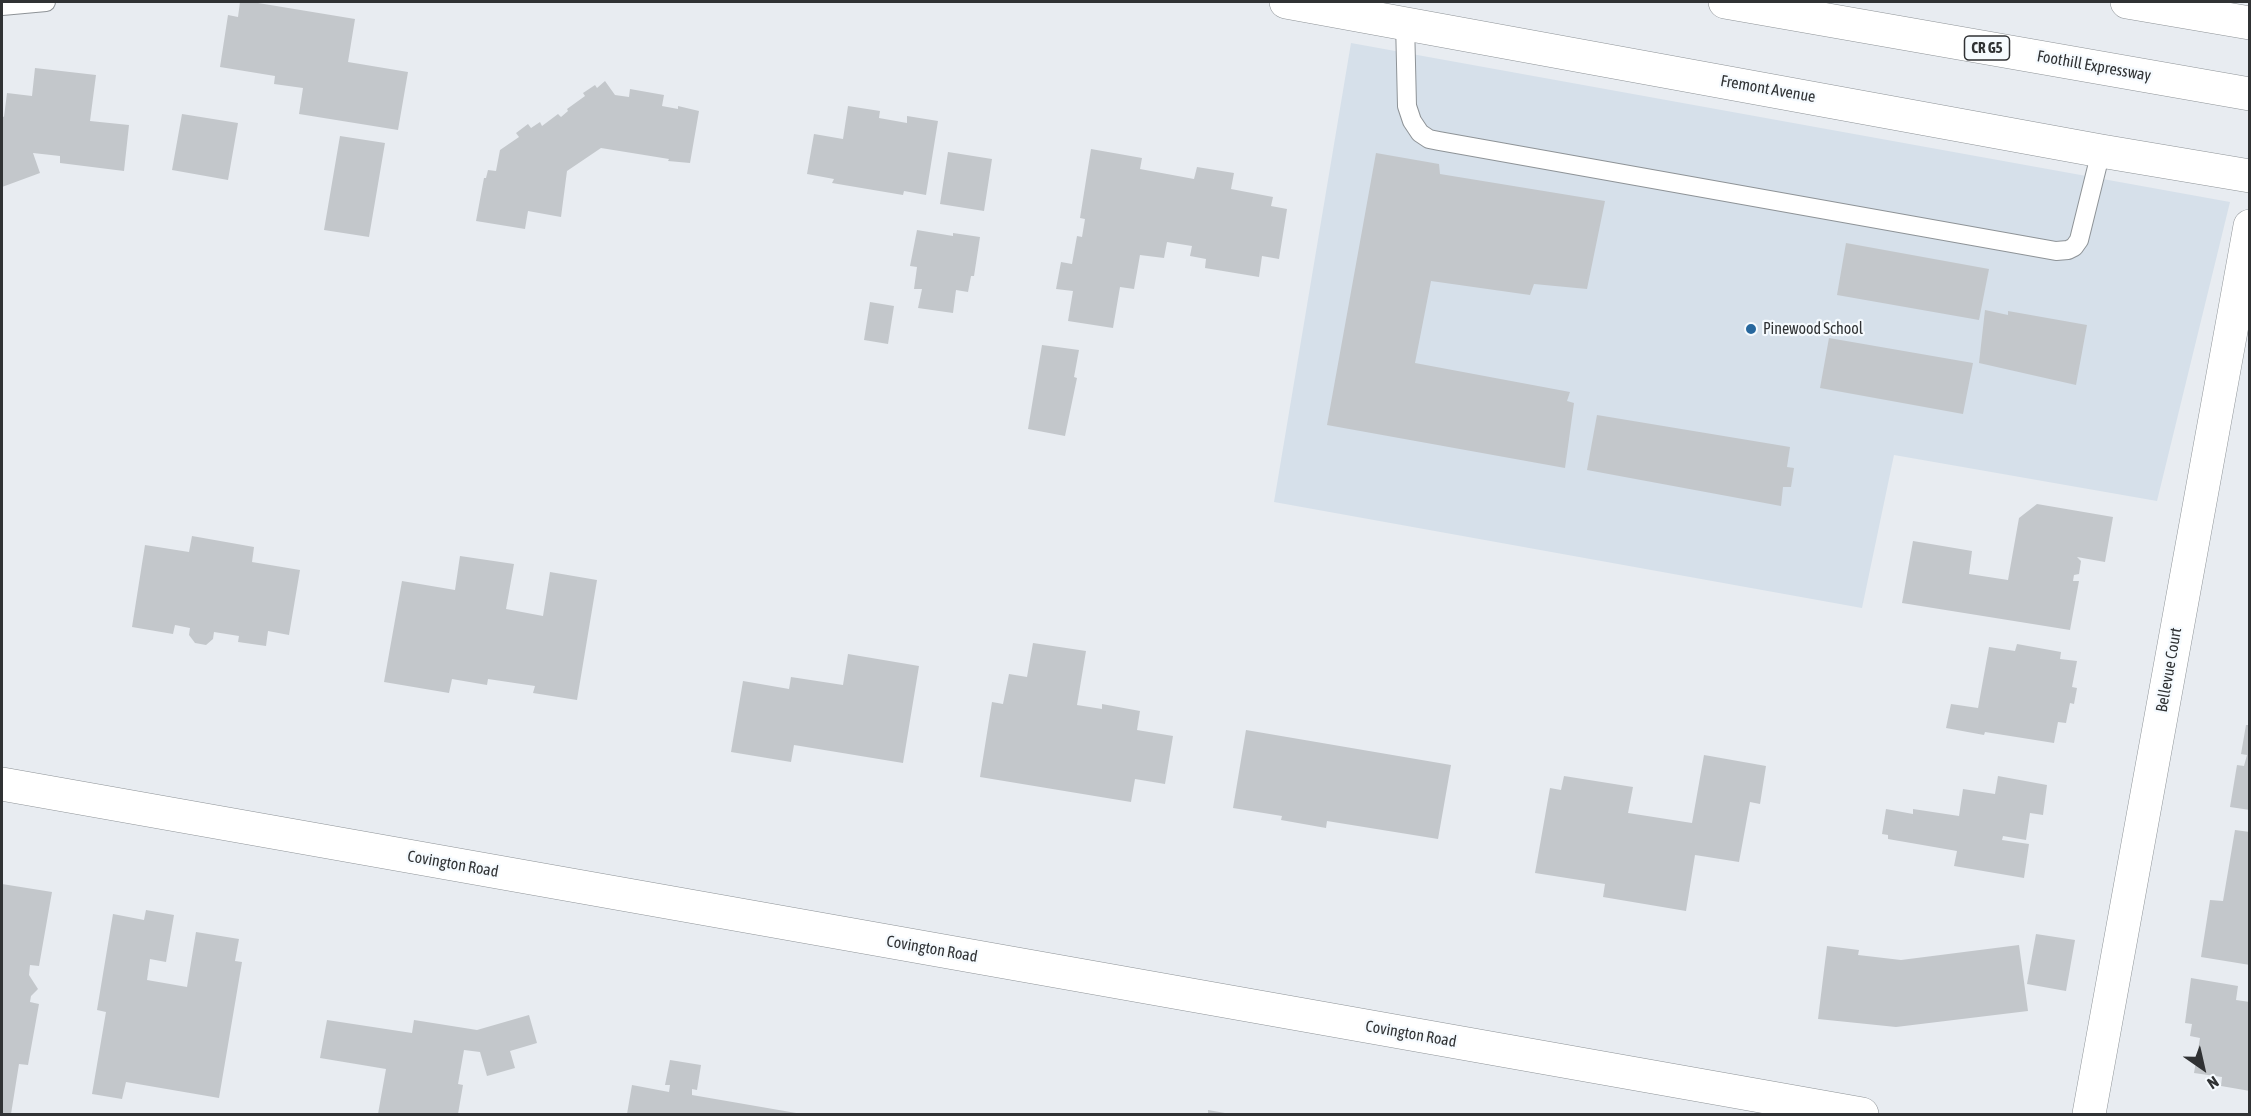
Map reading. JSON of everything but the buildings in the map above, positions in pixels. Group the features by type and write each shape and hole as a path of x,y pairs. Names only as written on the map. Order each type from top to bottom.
{"main road":[{"name":"Fremont Avenue","path":"1286,2 2101,151 2250,176"},
{"name":"Foothill Expressway","path":"1725,2 2250,94"},
{"path":"2127,2 2250,23"},
{"name":"Bellevue Court","path":"2089,1114 2250,226"},
{"name":"Covington Road","path":"2,784 1863,1114"}],"lane":[{"path":"2,6 46,2"},
{"path":"1405,22 1407,106 1412,121 1420,133 1429,139 2056,250 2068,250 2074,247 2079,240 2101,151"}],"shaded area":[{"name":"Pinewood School","path":"1351,43 2230,202 2157,501 1894,455 1862,608 1274,502"}],"place":[{"name":"Pinewood School","path":"1751,329"}]}
